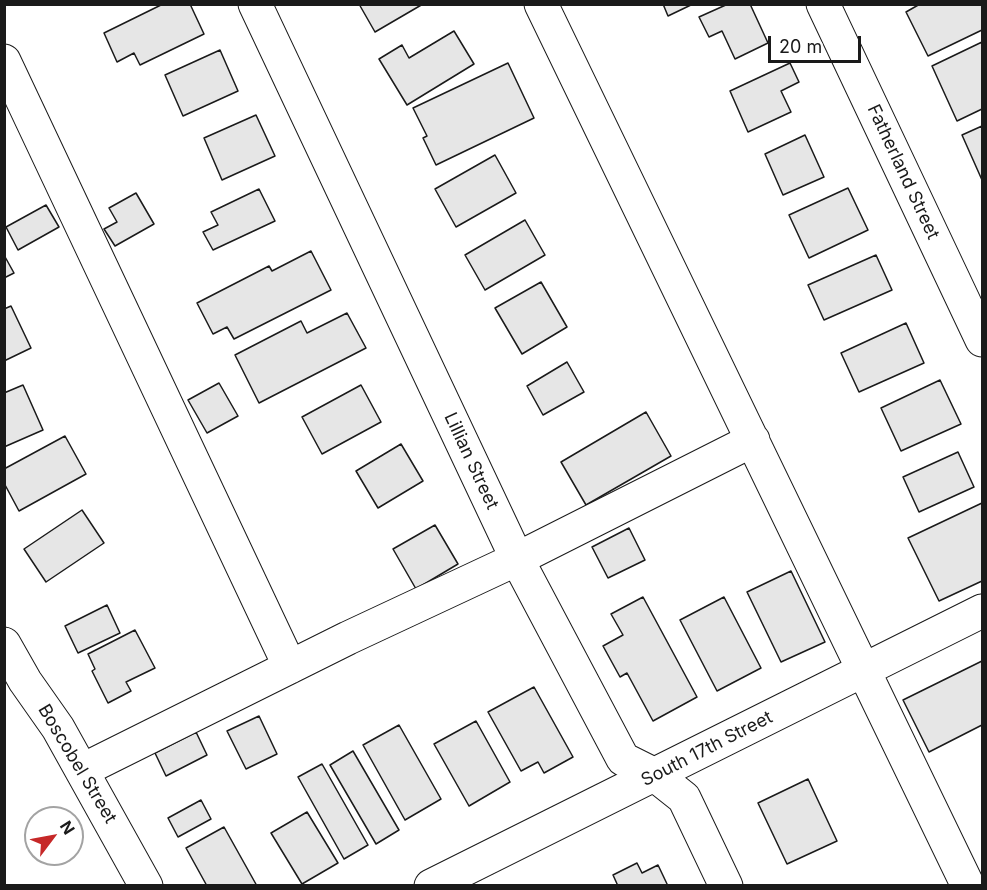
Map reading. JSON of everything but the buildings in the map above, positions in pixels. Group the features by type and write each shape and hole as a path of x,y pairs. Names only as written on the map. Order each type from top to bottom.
{"street":[{"name":"Lillian Street","path":"255,4 518,559 623,759 655,775 684,798 726,885"},
{"path":"541,4 968,885"},
{"name":"Fatherland Street","path":"823,4 982,340"},
{"path":"4,61 290,667"},
{"path":"83,770 290,667 518,559 753,440"},
{"name":"South 17th Street","path":"431,885 982,612"},
{"name":"Boscobel Street","path":"4,644 25,681 58,728 83,770 146,885"}]}
